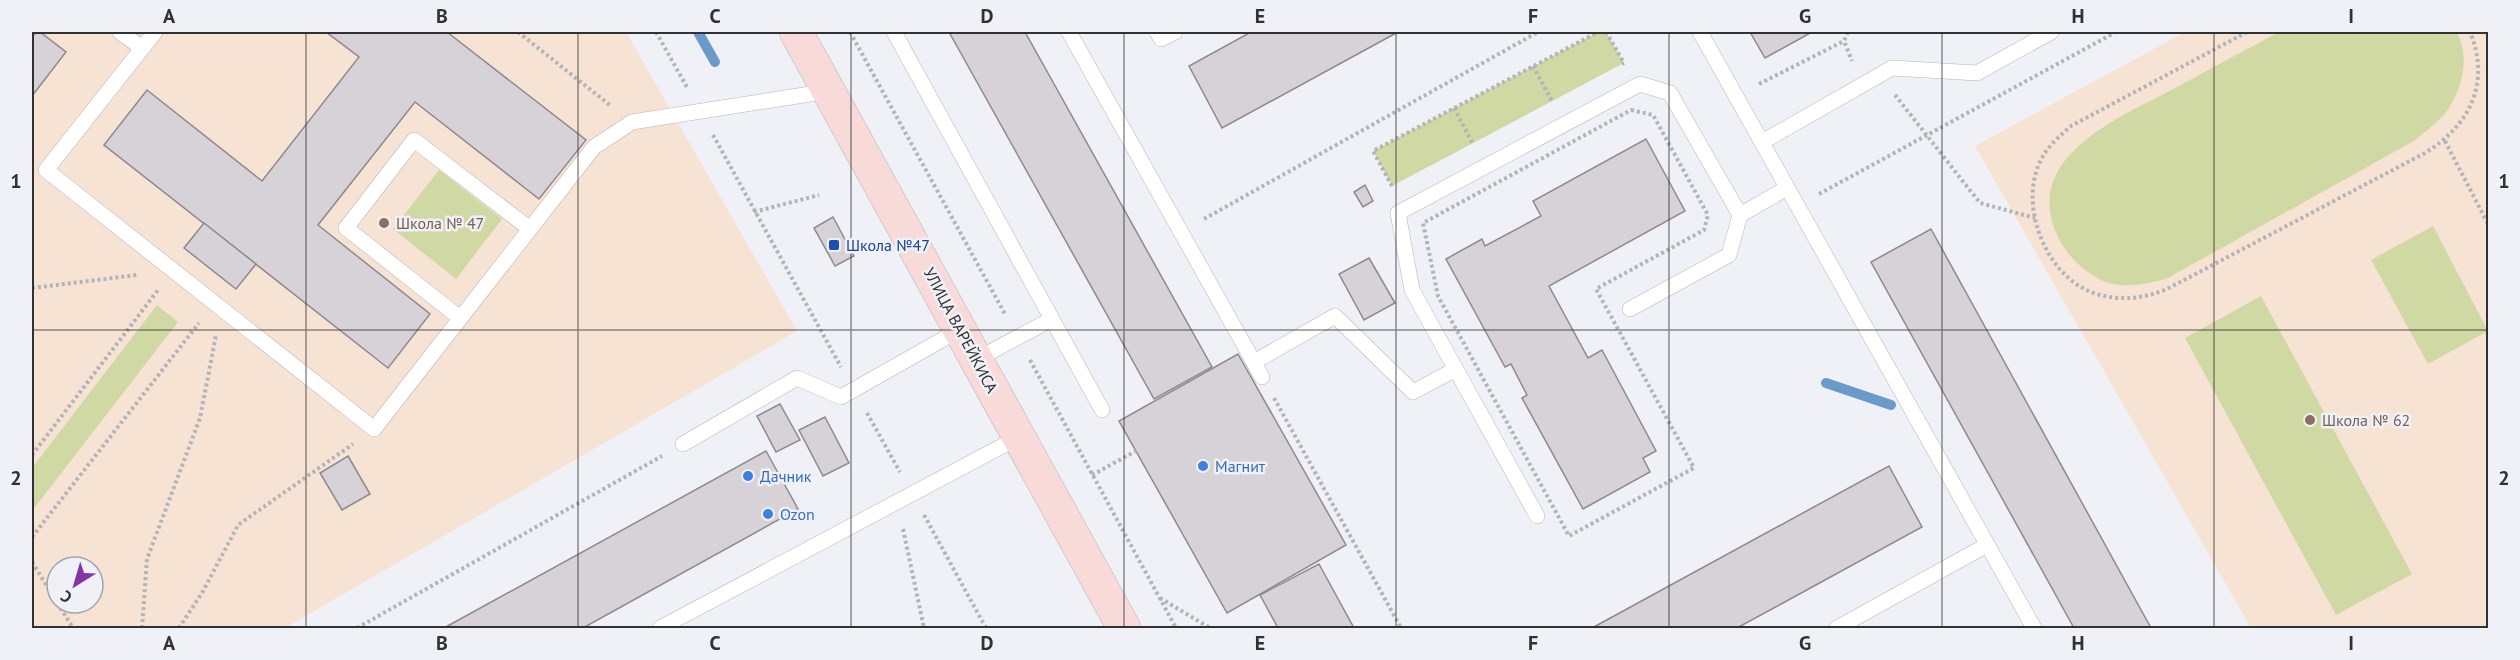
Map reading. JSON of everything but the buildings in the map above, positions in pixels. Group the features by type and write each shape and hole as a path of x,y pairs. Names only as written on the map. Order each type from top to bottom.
{"main road":[{"name":"УЛИЦА ВАРЕЙКИСА","path":"796,32 1123,628"}],"lane":[{"path":"120,32 142,48"},
{"path":"155,32 46,170 374,429 594,147 632,122 830,91"},
{"path":"894,32 1101,410"},
{"path":"1069,32 1262,377"},
{"path":"1157,32 1161,39 1175,32"},
{"path":"1700,32 2034,628"},
{"path":"1762,142 1892,68 1977,73 2052,32"},
{"path":"1537,516 1412,290 1398,213 1640,84 1670,93 1740,215"},
{"path":"460,318 346,228 414,140 530,229"},
{"path":"1630,309 1729,255 1740,215 1787,188"},
{"path":"1254,362 1335,316 1413,392 1456,369"},
{"path":"977,359 1052,319"},
{"path":"683,444 796,378 841,397 853,388 961,329"},
{"path":"660,628 1019,437"},
{"path":"1837,628 1987,544"}],"path":[{"path":"518,32 632,122"},
{"path":"656,32 987,628"},
{"path":"1180,232 1538,32"},
{"path":"1392,186 1373,151 1598,32"},
{"path":"1736,96 1844,41 1848,32"},
{"path":"1797,206 2116,32"},
{"path":"2247,32 2071,126 2052,143 2042,158 2034,180 2032,205 2038,229 2049,251 2061,269 2077,284 2099,295 2122,299 2146,298 2445,141 2458,128 2469,109 2476,86 2478,63 2470,32"},
{"path":"1844,41 1853,62"},
{"path":"1533,66 1552,101"},
{"path":"1872,80 1892,92 1980,203 2035,218"},
{"path":"1454,108 1473,144"},
{"path":"1631,110 1653,115 1708,215 1704,230 1596,289 1694,468 1569,536 1438,296 1423,223 1631,110"},
{"path":"2445,141 2488,224"},
{"path":"754,212 819,195"},
{"path":"32,288 174,271"},
{"path":"32,455 174,271"},
{"path":"32,537 218,305"},
{"path":"142,628 147,560 200,418 218,305"},
{"path":"1262,377 1401,628"},
{"path":"178,628 202,593 238,525 374,429"},
{"path":"357,628 683,444"},
{"path":"1092,475 1136,451"},
{"path":"898,502 924,628"},
{"path":"32,562 73,628"},
{"path":"1159,598 1210,628"}],"shaded area":[{"name":"Школа № 47","path":"32,32 626,32 797,331 285,628 32,628"},
{"name":"Школа № 62","path":"2185,32 2488,32 2488,628 2251,628 1975,146"}],"green space":[{"path":"1598,32 1606,32 1624,63 1392,186 1373,151"},
{"path":"2279,32 2456,32 2461,42 2464,64 2459,87 2443,116 2414,141 2166,279 2139,284 2117,284 2106,282 2085,270 2065,249 2053,224 2050,211 2051,188 2060,168 2092,135 2113,121"},
{"path":"439,170 502,219 456,279 393,229"},
{"path":"2433,226 2488,331 2428,364 2371,260"},
{"path":"2261,296 2412,574 2336,615 2185,338"},
{"path":"157,305 178,322 32,511 32,468"}],"waterway":[{"path":"698,32 715,62"},
{"path":"1826,383 1891,405"}],"place":[{"name":"Школа № 47","path":"384,223"},
{"name":"Школа №47","path":"834,245"},
{"name":"Школа № 62","path":"2310,420"},
{"name":"Магнит","path":"1203,466"},
{"name":"Дачник","path":"748,476"},
{"name":"Ozon","path":"768,514"}]}
